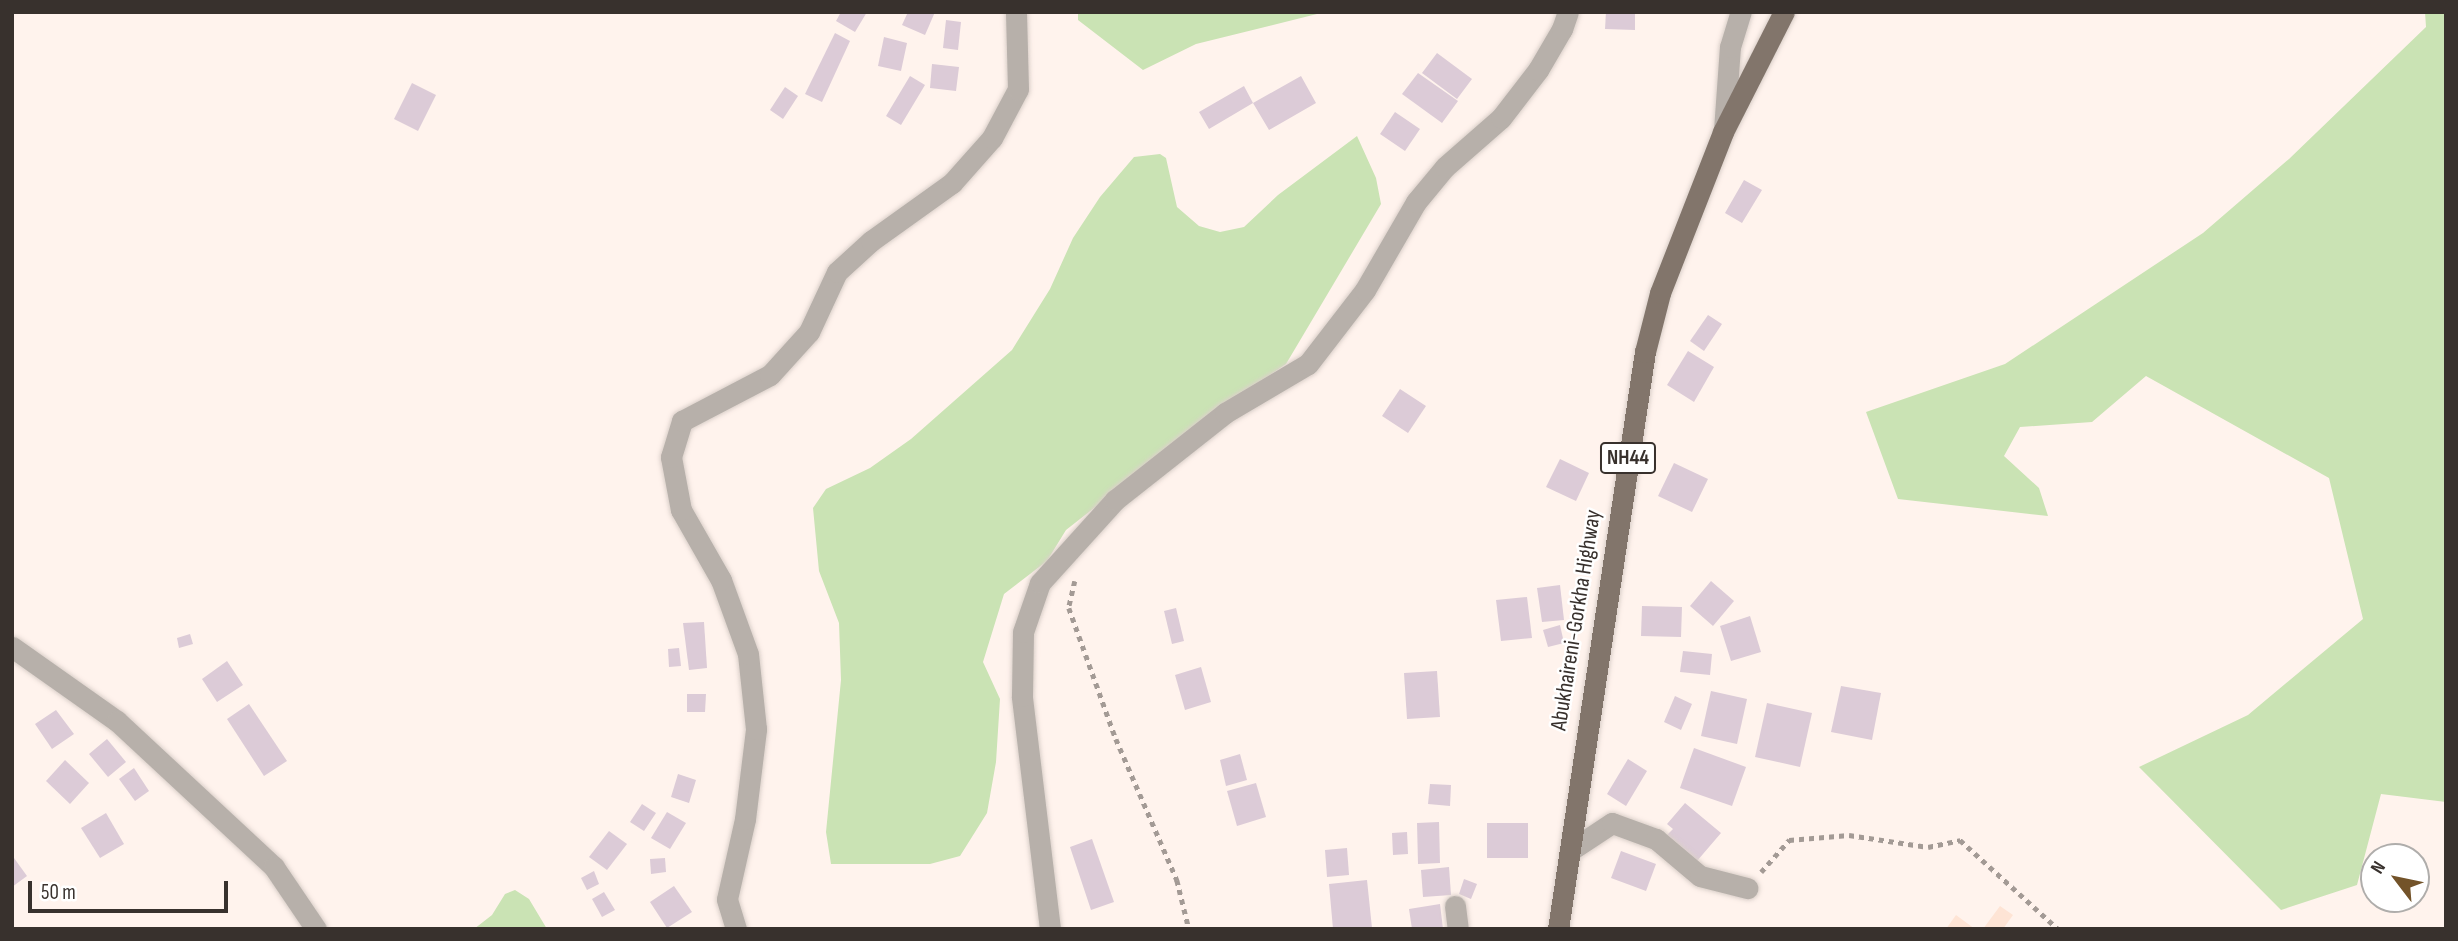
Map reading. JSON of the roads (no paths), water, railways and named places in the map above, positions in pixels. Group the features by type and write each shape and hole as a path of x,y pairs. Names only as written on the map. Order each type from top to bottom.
{"main road":[{"name":"Abukhaireni-Gorkha Highway","path":"1558,929 1645,352 1660,293 1724,132 1784,12"}],"street":[{"path":"736,929 727,899 745,819 756,729 748,654 721,580 681,510 671,457 682,421 770,375 809,332 837,272 870,241 952,183 992,138 1017,89 1016,12"},
{"path":"1050,929 1022,695 1023,632 1040,583 1115,500 1225,413 1308,364 1365,290 1416,202 1445,167 1502,118 1538,70 1562,29 1568,12"},
{"path":"1724,132 1730,47 1741,12"},
{"path":"12,647 127,730 274,867 316,929"},
{"path":"1570,850 1612,823 1656,839 1700,876 1747,888"},
{"path":"1455,906 1458,929"}]}
